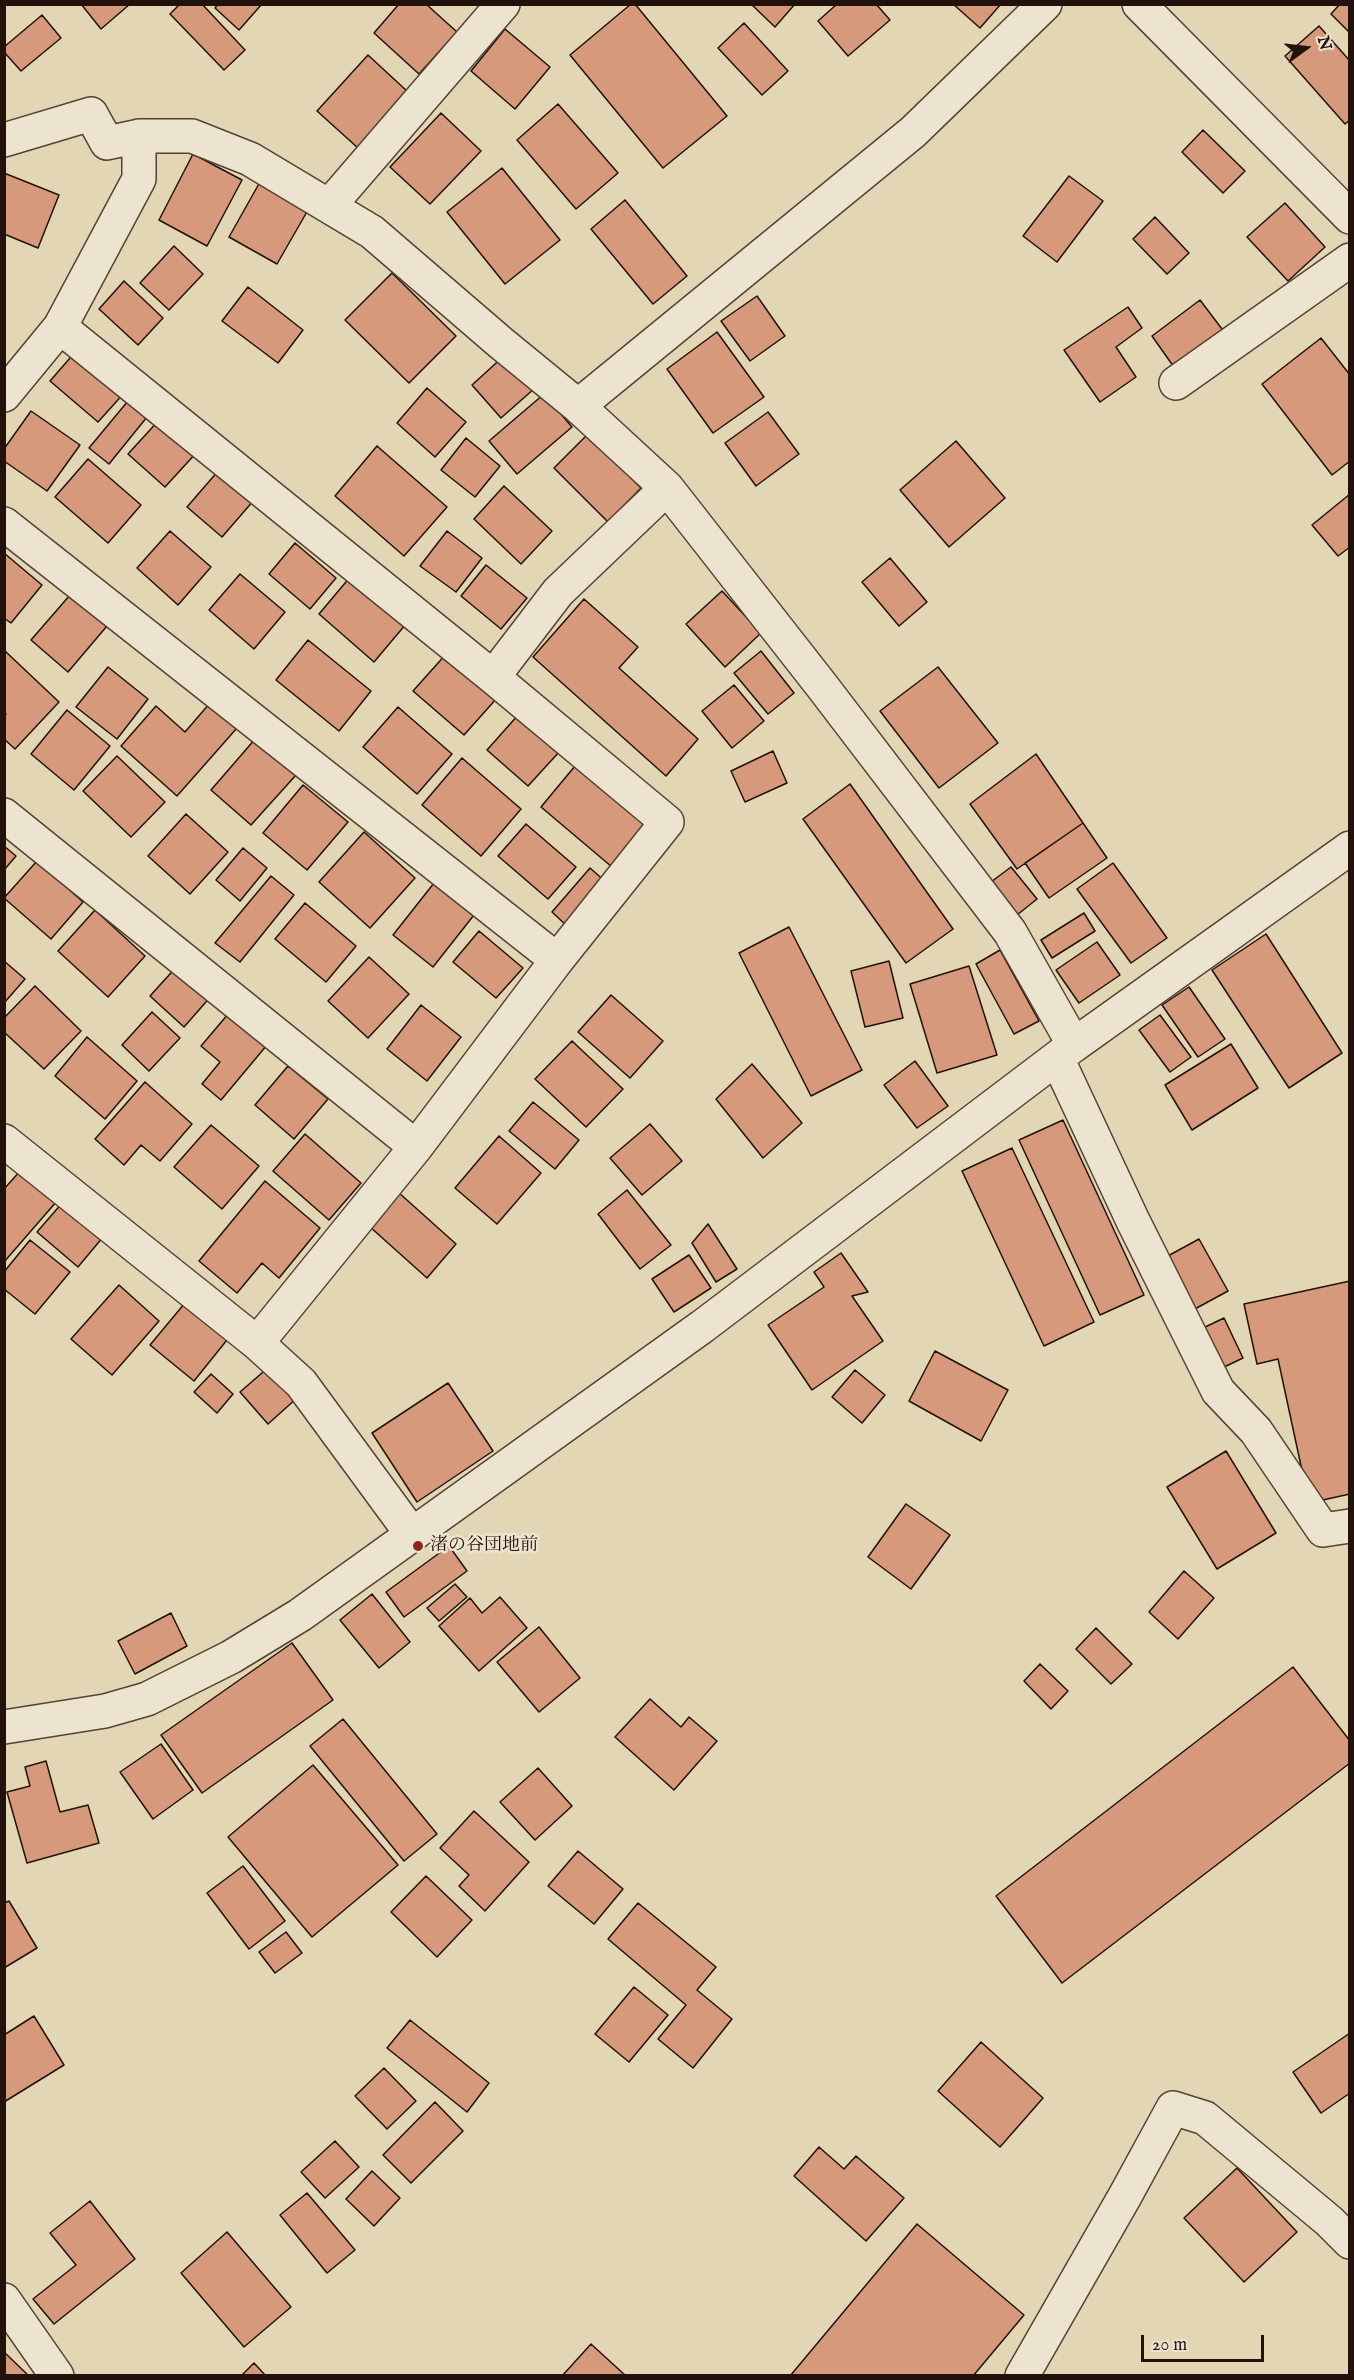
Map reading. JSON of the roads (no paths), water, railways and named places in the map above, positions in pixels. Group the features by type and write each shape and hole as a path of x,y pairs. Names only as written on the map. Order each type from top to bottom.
{"street":[{"path":"329,206 503,4"},
{"path":"578,406 913,132 1045,4"},
{"path":"1139,4 1350,217"},
{"path":"4,140 91,114 107,142 139,136 192,136 250,159 372,232 578,406 667,488 1010,932 1066,1051 1133,1221 1218,1391 1256,1431 1323,1530 1350,1526"},
{"path":"4,395 60,327 139,179 139,136"},
{"path":"1176,383 1350,260"},
{"path":"60,327 493,677 667,822 557,960 416,1147 257,1344"},
{"path":"493,677 558,592 667,488"},
{"path":"4,524 557,960"},
{"path":"4,815 416,1147"},
{"path":"4,1727 105,1711 147,1699 261,1640 300,1615 411,1533 703,1326 1066,1051 1350,848"},
{"path":"4,1141 257,1344 301,1383 411,1533"},
{"path":"1022,2376 1173,2108 1205,2118 1350,2242"},
{"path":"4,2300 57,2376"}],"place":[{"name":"渚の谷団地前","path":"418,1546"}]}
